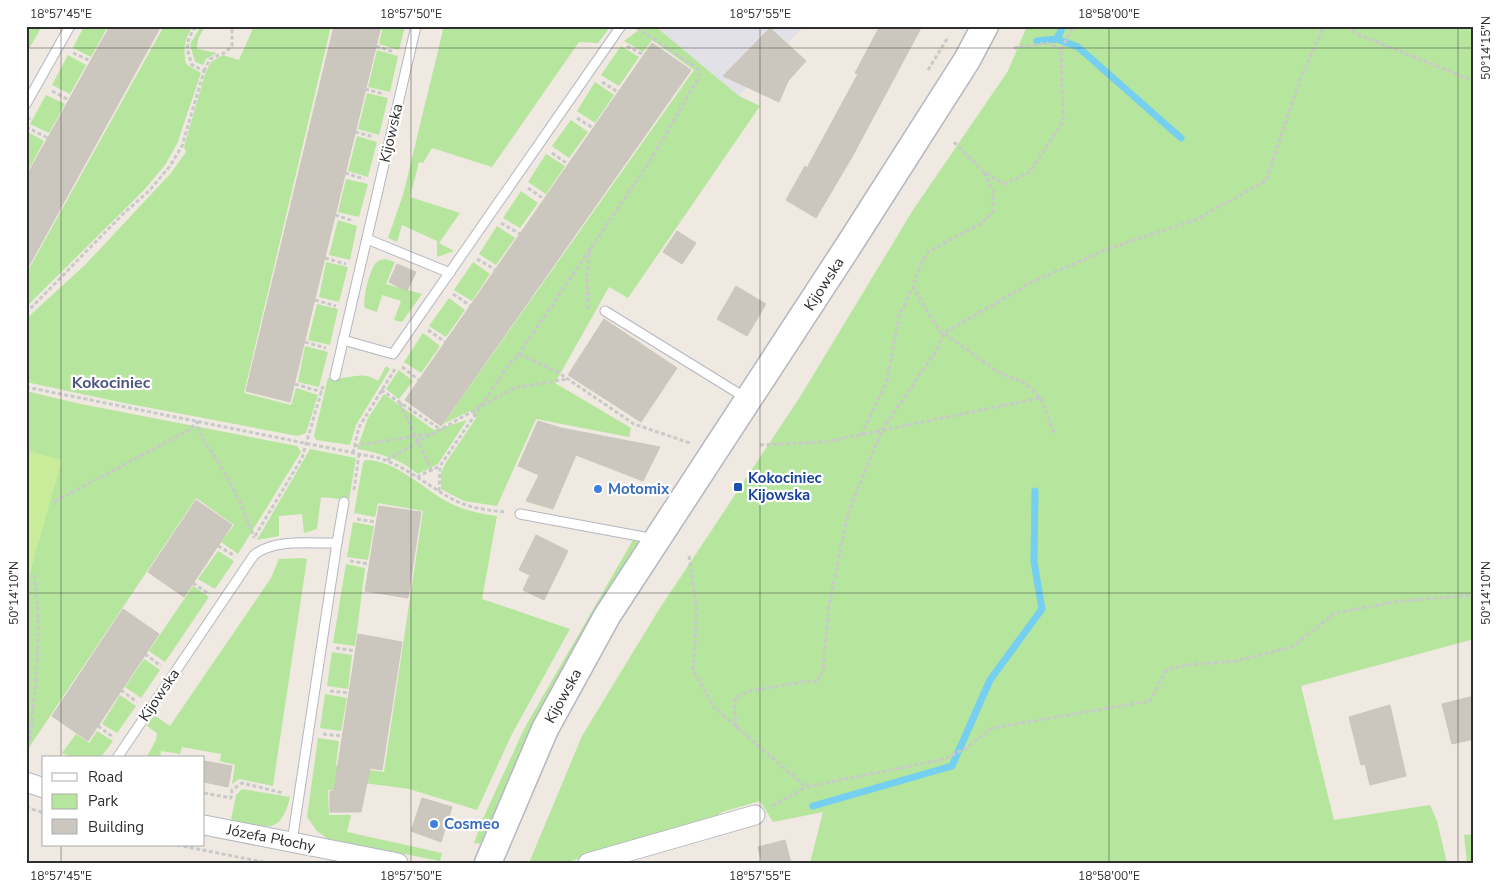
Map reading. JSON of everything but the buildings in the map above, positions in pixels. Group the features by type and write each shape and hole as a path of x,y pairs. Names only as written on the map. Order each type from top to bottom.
{"street":[{"name":"Kijowska","path":"488,863 545,729 606,616 962,69 985,26"},
{"path":"26,782 42,787"},
{"path":"588,863 755,815"},
{"name":"Józefa Płochy","path":"205,825 398,863"}],"lane":[{"path":"26,104 70,26"},
{"name":"Kijowska","path":"335,376 416,26"},
{"path":"343,340 393,354 621,26"},
{"path":"367,239 450,273"},
{"path":"605,312 748,399"},
{"path":"292,842 344,502"},
{"path":"520,514 657,539"},
{"name":"Kijowska","path":"118,756 254,554 269,546 279,544 337,543"}],"path":[{"path":"196,26 187,39 187,50 192,65 204,71"},
{"path":"26,313 122,214 149,191 170,166 182,146 204,71 210,59 226,52 232,46 232,26"},
{"path":"954,142 984,172 1004,184 1029,173 1063,122 1061,49 1074,26"},
{"path":"737,728 734,709 736,697 749,691 808,681 817,682 823,670 829,606 848,513 882,430 936,351 944,333 1034,281 1110,248 1195,220 1266,180 1300,80 1324,26"},
{"path":"1347,26 1359,35 1474,81"},
{"path":"417,477 440,466 648,164 694,86 699,74 697,68 637,28"},
{"path":"620,42 644,55"},
{"path":"1014,48 1047,42 1061,49"},
{"path":"376,46 401,54"},
{"path":"68,50 91,61"},
{"path":"595,78 618,92"},
{"path":"47,89 69,100"},
{"path":"365,89 391,96"},
{"path":"571,114 594,128"},
{"path":"26,127 48,138"},
{"path":"355,132 381,139"},
{"path":"546,149 568,164"},
{"path":"861,435 887,381 899,316 913,287 920,265 929,251 982,223 993,212 993,192 984,172"},
{"path":"345,174 372,181"},
{"path":"522,184 544,199"},
{"path":"336,215 362,223"},
{"path":"497,220 520,234"},
{"path":"589,312 587,275 590,247"},
{"path":"472,257 496,270"},
{"path":"325,258 352,265"},
{"path":"913,287 939,330 1000,373 1023,382 1041,398 1054,433"},
{"path":"448,292 471,306"},
{"path":"315,300 342,307"},
{"path":"424,327 445,342"},
{"path":"305,342 332,350"},
{"path":"518,355 525,355 567,379 634,424 694,444"},
{"path":"398,364 419,380"},
{"path":"386,460 477,410 497,395 514,388 567,379"},
{"path":"294,384 322,392"},
{"path":"249,545 302,458 308,444 324,384"},
{"path":"26,386 386,460 457,502 475,508 520,514"},
{"path":"381,390 440,430"},
{"path":"760,445 825,442 1041,398"},
{"path":"400,403 432,471"},
{"path":"54,502 189,430 197,422"},
{"path":"197,422 198,431 245,511 254,538"},
{"path":"354,446 434,433"},
{"path":"439,491 440,466"},
{"path":"350,518 376,522"},
{"path":"218,546 239,559"},
{"path":"689,556 697,611 693,670 714,707 806,787"},
{"path":"344,560 369,564"},
{"path":"26,739 30,742 39,661 38,597 34,574"},
{"path":"193,583 214,596"},
{"path":"755,815 806,787 945,759 966,748 992,728 1150,701 1166,670 1186,665 1237,661 1292,648 1335,612 1401,601 1474,595"},
{"path":"330,648 356,651"},
{"path":"145,654 165,669"},
{"path":"121,690 140,705"},
{"path":"324,690 349,693"},
{"path":"98,726 117,740"},
{"path":"317,733 342,736"},
{"path":"205,793 231,798 232,790 242,784 299,796"},
{"path":"26,807 42,812"},
{"path":"183,846 268,863"}],"shaded area":[{"path":"655,26 804,26 739,96"}],"green space":[{"path":"26,26 42,26 26,54"},
{"path":"84,26 107,28 91,57 73,48"},
{"path":"164,26 193,26 185,44 186,64 201,73 177,144 165,165 144,190 26,307 26,274"},
{"path":"201,26 205,26 198,39 197,49 217,53 206,59 203,65 195,62 190,44"},
{"path":"254,26 331,26 244,393 291,405 296,388 318,395 306,433 298,436 124,403 26,382 26,319 86,264 171,173 186,152 184,147 205,74 211,62 223,55 239,60"},
{"path":"383,26 405,26 399,50 379,44"},
{"path":"444,26 611,26 598,43 579,42 492,167 432,148 423,163 419,162 410,197 460,213 439,243 454,251 437,257 437,241 402,225 397,242 388,238 403,195"},
{"path":"644,26 655,26 739,96 760,106 628,298 609,287 555,383 631,428 629,437 536,419 497,506 464,501 441,489 441,473 476,418 470,411 443,424 694,70 652,40 643,52 624,41"},
{"path":"1027,26 1474,26 1474,639 1301,686 1334,820 1430,805 1437,821 1447,863 810,863 823,812 773,822 760,801 722,812 713,819 564,863 529,863 582,736 658,611 800,397 913,210 1008,71"},
{"path":"621,46 639,57 619,86 601,75"},
{"path":"377,50 398,56 390,92 368,87"},
{"path":"68,55 86,65 70,94 52,85"},
{"path":"595,82 614,95 595,123 577,111"},
{"path":"367,93 388,98 379,135 358,129"},
{"path":"46,95 65,104 49,133 30,124"},
{"path":"571,120 588,132 569,158 552,146"},
{"path":"26,131 44,141 28,171 26,170"},
{"path":"357,136 377,142 368,177 348,171"},
{"path":"546,154 565,166 546,194 528,182"},
{"path":"346,179 368,184 359,217 338,212"},
{"path":"521,191 538,203 520,228 503,218"},
{"path":"338,220 357,226 350,260 329,255"},
{"path":"497,226 515,238 496,265 479,254"},
{"path":"385,259 395,262 386,284 422,294 402,322 394,320 401,301 382,295 377,312 365,308 364,304 369,277 374,265 380,260"},
{"path":"326,262 348,267 339,302 319,297"},
{"path":"473,262 490,274 472,301 454,290"},
{"path":"449,298 465,310 446,337 429,326"},
{"path":"317,304 338,309 330,345 308,340"},
{"path":"423,333 440,346 421,373 404,362"},
{"path":"305,346 328,352 319,387 298,382"},
{"path":"386,366 390,369 356,425 350,445 316,440 314,436 328,378 366,376 378,381"},
{"path":"399,370 413,381 399,399 386,389"},
{"path":"26,391 81,404 297,446 301,452 238,554 221,542 234,525 196,498 26,752"},
{"path":"384,394 434,430 467,420 438,464 418,474 404,464 389,457 357,449 368,418"},
{"path":"310,449 356,458 349,500 321,497 317,529 304,533 302,514 279,516 279,536 257,540"},
{"path":"26,450 62,460 26,587"},
{"path":"365,460 377,461 400,470 457,506 474,512 497,516 482,599 570,629 512,734 477,810 409,789 357,782 355,790 328,790 329,815 351,815 347,832 442,853 440,861 328,839 317,831 307,817 318,738 339,741 336,765 384,772 423,511 378,503 375,517 354,513"},
{"path":"353,522 374,526 368,560 347,557"},
{"path":"633,540 646,545 536,724 480,844 474,843 481,823 524,729"},
{"path":"218,551 234,561 215,589 198,579"},
{"path":"279,559 307,559 273,786 239,779 232,784 235,765 220,761 221,754 182,747 180,754 161,751 160,756 147,756 156,740 157,733 147,726 154,715 170,726 271,578"},
{"path":"346,564 365,568 355,646 333,643"},
{"path":"193,586 209,597 165,662 149,651"},
{"path":"332,652 352,655 348,689 327,686"},
{"path":"144,659 160,670 141,698 125,687"},
{"path":"325,694 347,698 341,731 320,728"},
{"path":"120,695 136,706 117,733 102,724"},
{"path":"97,731 113,741 102,756 69,756 62,753 76,734 89,743"},
{"path":"242,789 290,797 281,819 276,824 270,826 231,820 236,795"},
{"path":"1474,834 1474,863 1467,863 1464,835"}],"waterway":[{"path":"1037,41 1057,39 1063,26"},
{"path":"1057,39 1078,47 1181,138"},
{"path":"813,806 952,766 990,680 1042,609 1034,562 1035,491"}],"place":[{"name":"Kokociniec Kijowska","path":"738,487"},
{"name":"Motomix","path":"598,489"},
{"name":"Cosmeo","path":"434,824"}],"district":[{"name":"Kokociniec","path":"111,383"}]}
